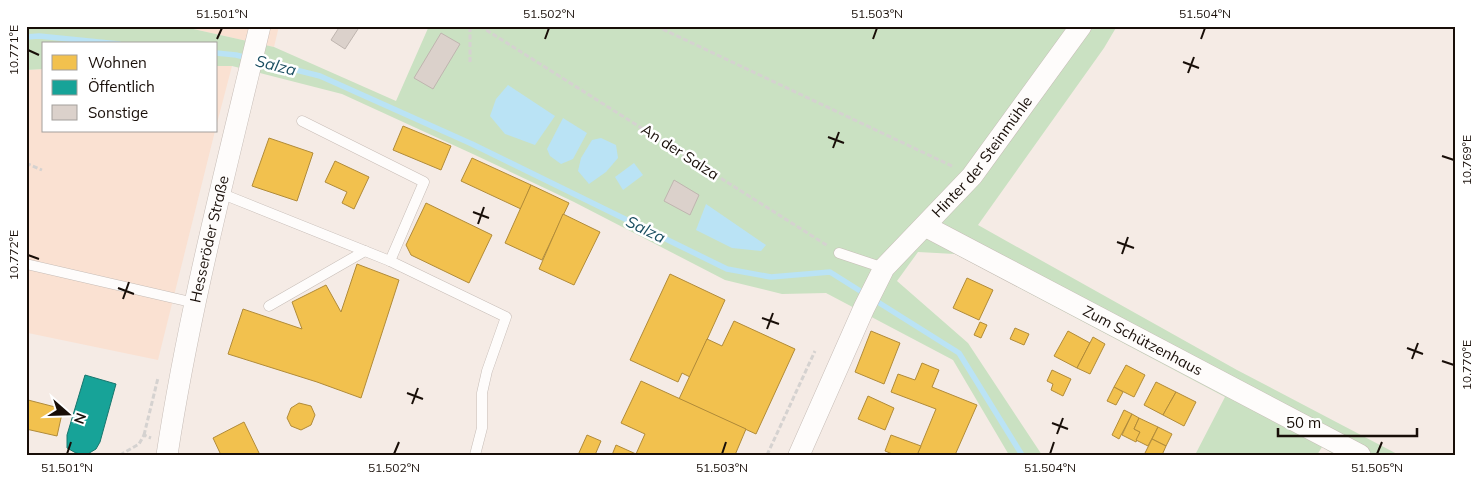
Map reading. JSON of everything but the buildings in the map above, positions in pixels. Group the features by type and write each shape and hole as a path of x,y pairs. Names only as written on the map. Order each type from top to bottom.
{"street":[{"name":"Hesseröder Straße","path":"168,455 194,303 260,26"},
{"name":"Hinter der Steinmühle","path":"799,455 864,308 881,275 972,176 1081,26"},
{"name":"Zum Schützenhaus","path":"925,226 1360,455"}],"lane":[{"path":"302,120 424,182 390,261"},
{"path":"220,193 390,261 506,317 482,393 482,428 475,455"},
{"path":"269,306 365,251"},
{"path":"839,253 881,275"},
{"path":"26,264 194,303"}],"path":[{"path":"470,26 470,62"},
{"name":"An der Salza","path":"480,26 839,253"},
{"path":"656,26 972,176"},
{"path":"26,163 42,170"},
{"path":"767,455 815,351"}],"shaded area":[{"path":"180,26 279,26 274,47"},
{"path":"218,66 232,66 218,119"},
{"path":"42,69 42,132 215,132 158,360 28,333 26,338 26,70"}],"green space":[{"path":"26,26 180,26 274,47 396,101 429,26 1117,26 1104,48 978,225 1237,370 1399,455 1335,455 1322,447 1317,455 1195,455 1225,397 955,254 918,252 897,281 968,343 1042,455 1009,455 953,360 826,293 782,294 725,280 574,202 342,94 232,66 218,66 218,42 42,42 42,69 26,70"}],"water":[{"path":"508,85 555,116 535,145 505,134 490,116 496,99"},
{"path":"563,118 587,133 573,159 561,164 550,156 547,149"},
{"path":"601,138 616,145 618,158 606,172 589,184 578,171 581,158 592,140"},
{"path":"634,163 643,175 623,190 615,177"},
{"path":"706,204 766,245 761,251 732,248 696,230"}],"waterway":[{"name":"Salza","path":"26,37 39,36 99,42"},
{"name":"Salza","path":"218,53 236,55 320,76 472,144 727,269 771,277 830,272 865,294"},
{"name":"Salza","path":"873,299 959,353 1022,455"}]}
